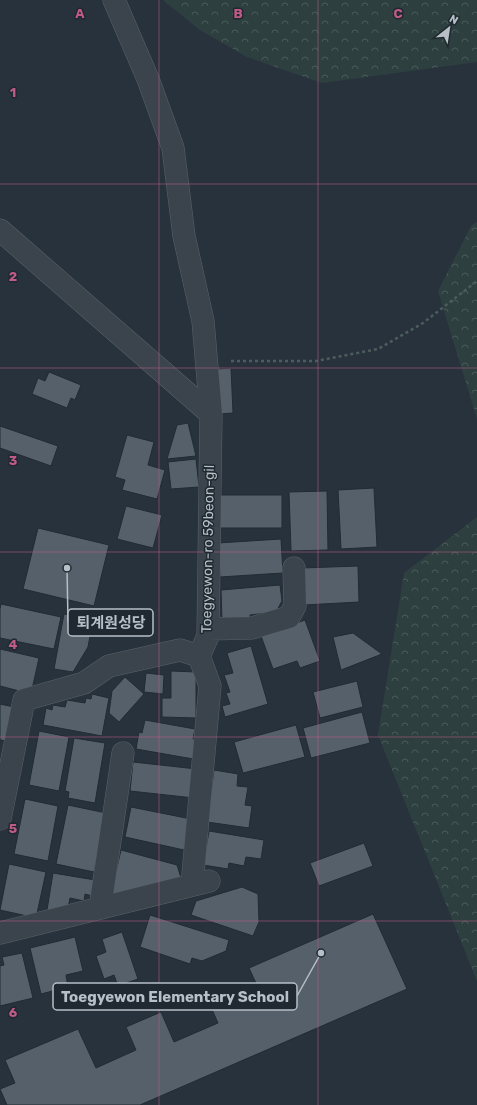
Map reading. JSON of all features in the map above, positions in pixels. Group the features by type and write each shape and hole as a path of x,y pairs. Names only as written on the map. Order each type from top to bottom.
{"street":[{"name":"Toegyewon-ro 59beon-gil","path":"114,0 148,79 173,148 184,236 203,321 210,414 208,636 199,656"},
{"path":"0,230 210,414"},
{"path":"208,629 252,628 289,617 295,606 294,568"},
{"path":"0,819 24,700 84,683 109,666 180,650 199,656 210,686 201,883 0,933"},
{"path":"100,908 123,753"}],"path":[{"path":"206,361 316,361 378,349 423,323 477,281"}],"green space":[{"path":"163,0 477,0 477,62 322,83 247,57 200,30"},
{"path":"477,222 477,419 438,291 471,226"},
{"path":"477,517 477,981 378,735 404,573"}],"building":[{"path":"231,368 233,413 219,414 217,369"},
{"path":"49,372 81,385 75,400 71,398 67,408 32,394 38,378 45,381"},
{"path":"188,423 196,456 167,459 177,425"},
{"path":"0,426 58,446 51,466 0,448"},
{"path":"127,435 154,442 148,465 165,470 157,499 122,490 125,480 115,477"},
{"path":"196,459 199,487 171,489 168,462"},
{"path":"374,488 377,547 341,549 338,490"},
{"path":"327,491 328,550 291,551 289,492"},
{"path":"218,495 282,495 282,528 219,528"},
{"path":"126,506 162,515 153,548 117,539"},
{"path":"38,528 109,545 94,606 23,589"},
{"path":"281,539 283,573 220,577 218,543"},
{"path":"358,566 359,602 304,605 302,568"},
{"path":"280,585 282,601 276,612 250,615 250,619 222,622 221,590"},
{"path":"1,604 61,617 54,649 0,638"},
{"path":"64,614 93,619 88,647 73,672 54,669"},
{"path":"305,620 320,661 300,668 297,661 273,669 261,636"},
{"path":"353,633 382,654 341,670 333,637"},
{"path":"251,646 268,704 225,717 222,706 230,704 226,693 230,692 224,675 233,673 227,653"},
{"path":"0,649 39,658 31,694 0,686"},
{"path":"171,671 196,672 196,718 162,717 162,698 171,698"},
{"path":"146,673 164,675 163,694 144,692"},
{"path":"125,677 144,694 119,722 109,713 112,691"},
{"path":"357,681 363,707 320,718 313,692"},
{"path":"92,694 109,698 102,736 43,725 46,708 52,710 53,705 65,707 67,700 85,703 86,698 91,699"},
{"path":"0,704 14,707 7,741 0,740"},
{"path":"362,712 370,743 311,758 303,728"},
{"path":"145,720 195,729 193,739 203,741 199,760 136,749 139,732 142,733"},
{"path":"296,725 305,757 243,773 234,742"},
{"path":"39,731 69,737 59,791 29,785"},
{"path":"74,738 105,743 95,803 68,798 69,792 65,791"},
{"path":"133,762 197,769 194,798 130,791"},
{"path":"214,770 238,774 237,786 248,787 245,805 252,806 249,828 207,822"},
{"path":"25,799 58,806 48,861 14,854"},
{"path":"68,805 106,813 94,872 56,864"},
{"path":"131,807 191,819 184,850 125,837"},
{"path":"209,831 264,840 261,859 246,857 244,866 229,863 228,869 203,865"},
{"path":"364,843 373,866 319,886 310,863"},
{"path":"121,850 177,865 183,884 126,900 111,893"},
{"path":"9,864 46,872 36,918 0,910"},
{"path":"53,873 95,880 92,896 85,894 84,901 70,898 67,913 47,910"},
{"path":"242,887 258,894 259,922 253,936 191,915 196,901"},
{"path":"373,914 407,989 140,1105 7,1105 0,1089 15,1083 5,1060 78,1029 96,1068 136,1050 126,1027 161,1012 174,1042 218,1023 207,998 243,982 251,999 261,994 249,968"},
{"path":"150,915 229,940 226,951 202,961 192,958 190,964 140,947"},
{"path":"122,932 138,979 118,986 114,975 104,979 96,956 106,952 102,939"},
{"path":"75,937 83,971 66,975 68,987 41,994 30,948"},
{"path":"22,953 33,998 0,1006 0,966 4,965 2,957"}],"place":[{"name":"퇴계원성당","path":"67,568"},
{"name":"Toegyewon Elementary School","path":"321,953"}]}
